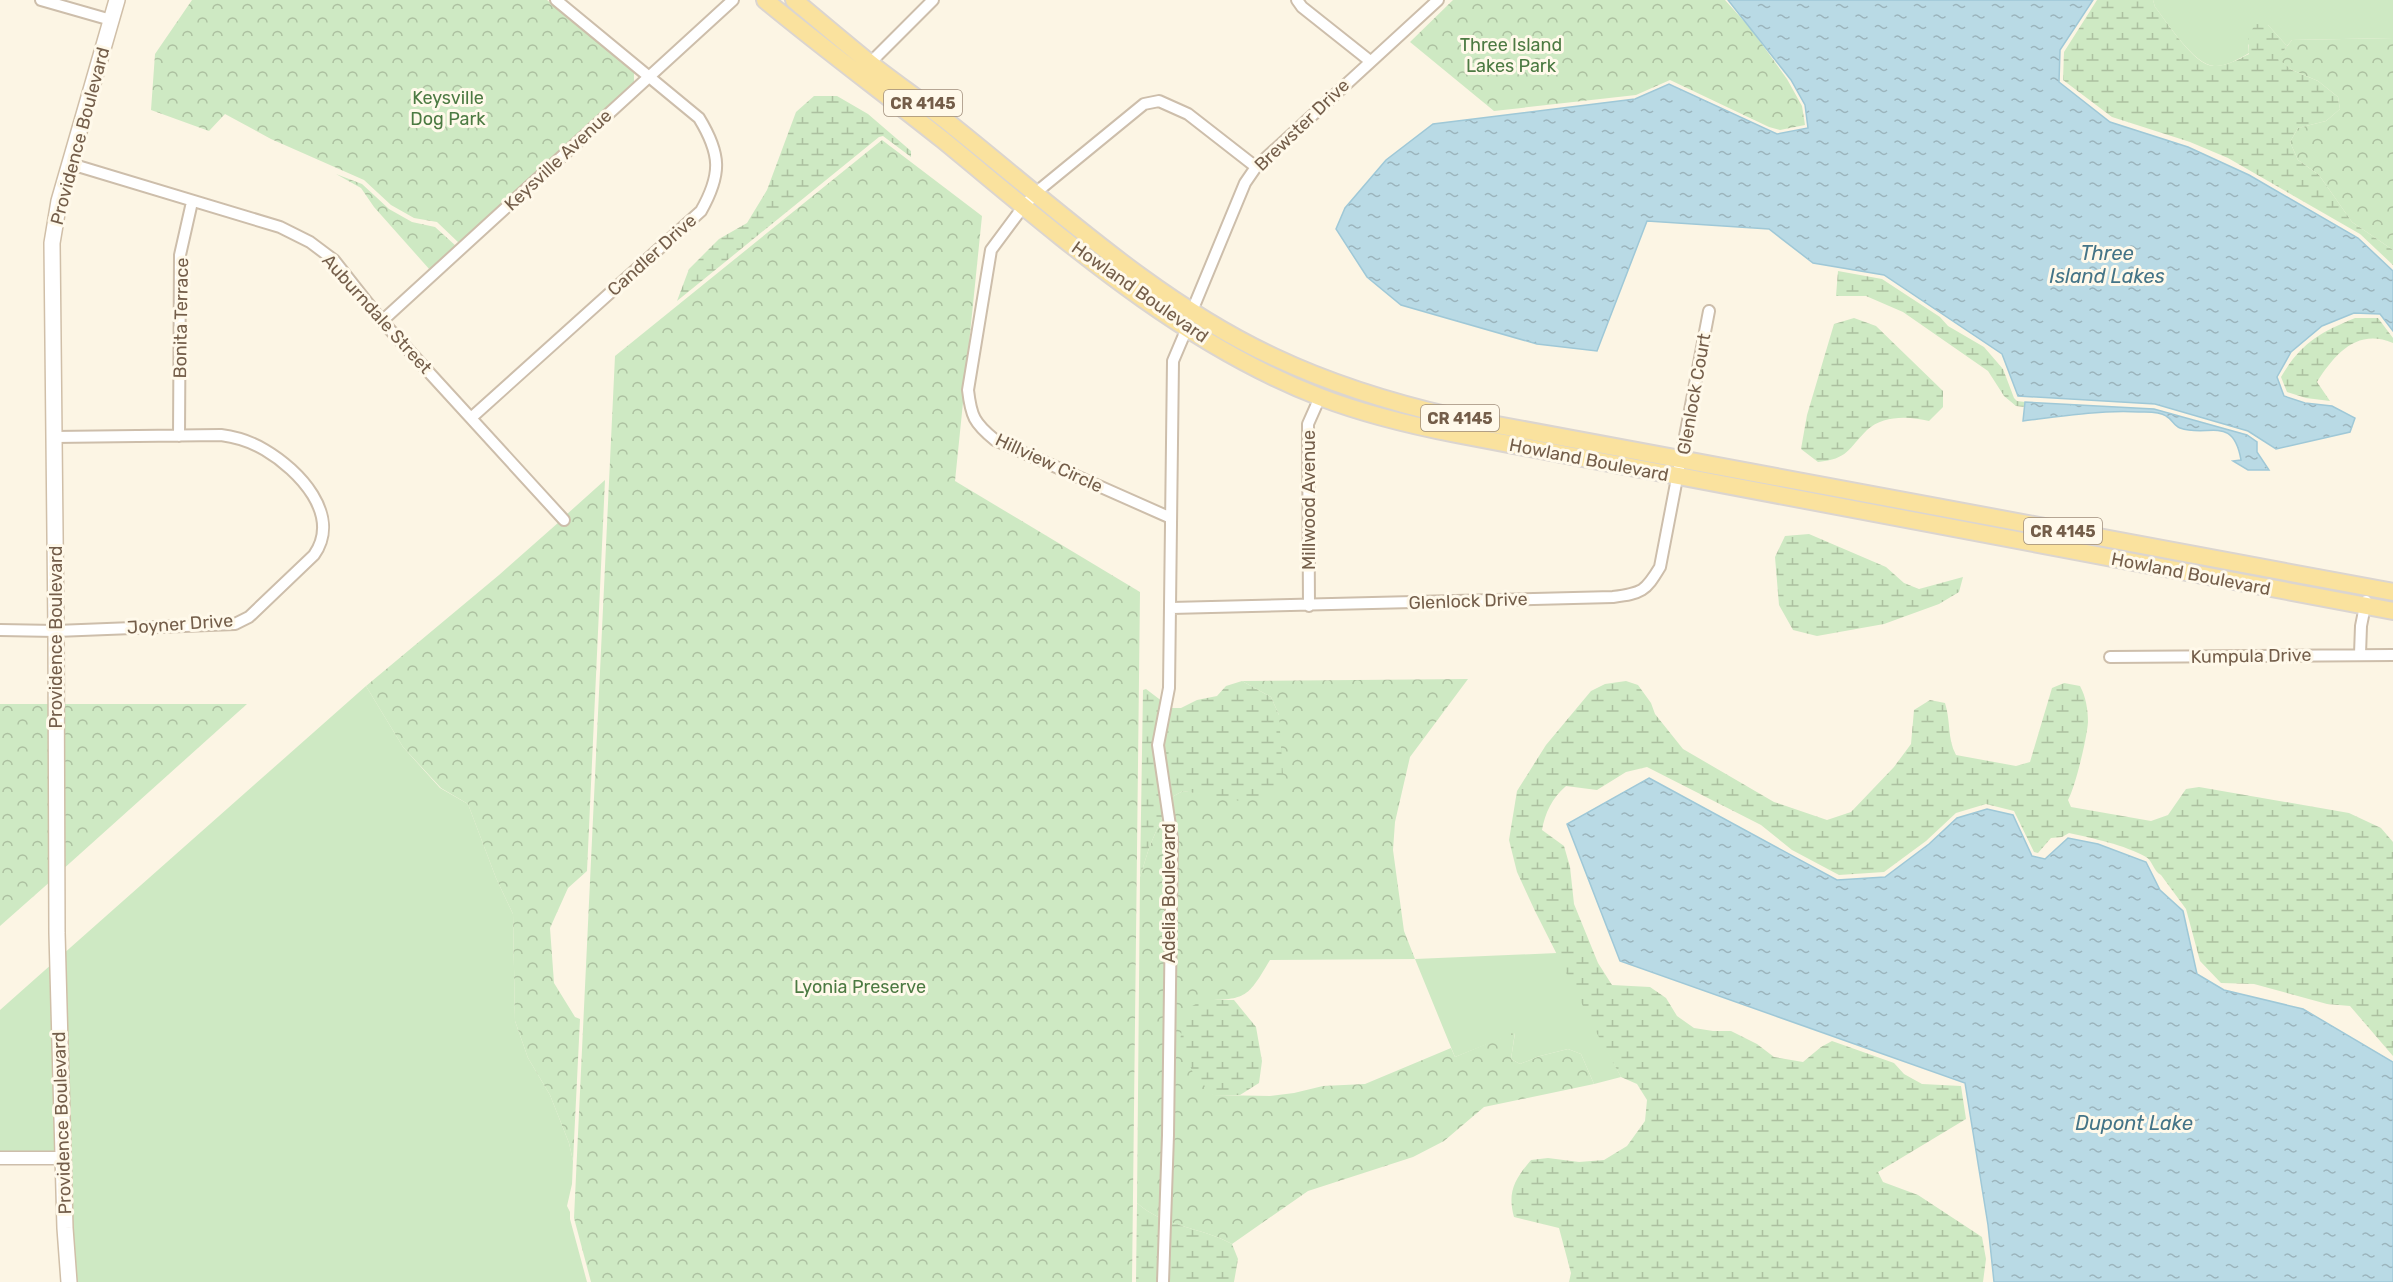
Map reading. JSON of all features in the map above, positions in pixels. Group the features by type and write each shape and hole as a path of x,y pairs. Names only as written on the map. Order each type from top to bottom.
{"main road":[{"name":"Providence Boulevard","path":"69,1282 65,1228 57,933 52,243 59,201 117,0"},
{"name":"Howland Boulevard","path":"765,0 940,138 1023,207 1123,283 1187,328 1229,353 1320,397 1419,426 2393,611"},
{"name":"Howland Boulevard","path":"794,0 870,63 953,126 1035,194 1152,285 1192,311 1273,357 1310,372 1413,407 1474,421 2393,592"},
{"path":"1187,328 1199,325 1205,329 1216,325"}],"street":[{"path":"41,0 111,20"},
{"name":"Candler Drive","path":"471,418 701,211 713,190 717,174 717,159 712,138 699,118 556,0"},
{"name":"Keysville Avenue","path":"382,321 733,0"},
{"path":"870,63 933,0"},
{"path":"1297,0 1302,7 1370,61"},
{"name":"Brewster Drive","path":"1192,311 1245,183 1256,167 1438,0"},
{"path":"1035,194 1144,104 1159,101 1188,114 1256,167"},
{"name":"Auburndale Street","path":"71,164 280,227 310,242 334,260 382,321 564,520"},
{"name":"Hillview Circle","path":"1035,194 991,250 968,390 970,413 981,428 995,440 1171,518"},
{"name":"Bonita Terrace","path":"179,436 180,255 192,202"},
{"name":"Glenlock Court","path":"1678,477 1709,311"},
{"name":"Adelia Boulevard","path":"1163,1282 1168,1135 1172,839 1158,745 1169,688 1173,361 1187,328"},
{"name":"Millwood Avenue","path":"1309,606 1308,424 1320,397"},
{"name":"Joyner Drive","path":"0,630 56,631 235,624 249,617 314,555 320,546 324,530 322,515 315,496 292,471 266,450 239,438 230,436 54,437"},
{"name":"Glenlock Drive","path":"1170,608 1613,597 1634,594 1648,587 1660,567 1678,477"},
{"path":"2360,654 2361,626 2369,587"},
{"name":"Kumpula Drive","path":"2110,657 2393,655"},
{"path":"0,1158 64,1158"}],"green space":[{"name":"Keysville Dog Park","path":"192,0 547,0 634,70 634,84 460,244 437,222 414,218 391,205 364,180 271,139 225,114 209,131 151,110 155,54"},
{"name":"Three Island Lakes Park","path":"1453,0 1725,0 1751,29 1787,79 1802,106 1805,125 1780,130 1769,127 1670,80 1636,95 1494,111 1410,42"},
{"path":"2097,0 2153,0 2155,7 2189,51 2206,64 2213,66 2227,64 2249,54 2248,35 2256,24 2268,25 2287,46 2278,59 2292,70 2318,81 2338,97 2340,109 2326,121 2298,128 2290,142 2298,160 2319,175 2352,222 2393,250 2393,265 2360,234 2228,158 2190,142 2112,117 2063,80 2064,52"},
{"path":"2153,0 2393,0 2393,38 2292,40 2287,46 2268,25 2248,45 2249,53 2227,64 2214,66 2206,64 2190,51 2155,7"},
{"path":"2393,38 2393,250 2352,222 2319,175 2298,160 2290,142 2298,128 2326,121 2340,109 2338,97 2318,81 2292,70 2277,59 2292,40"},
{"path":"814,96 837,96 868,114 911,151 911,157 883,136 879,137 677,301 689,269 719,239 747,223 767,190 796,112"},
{"name":"Lyonia Preserve","path":"882,140 982,216 955,481 1140,592 1132,1282 591,1282 574,1218 615,356"},
{"path":"336,174 362,184 389,209 412,222 435,227 456,246 430,270 374,207 361,188"},
{"path":"1838,271 1882,279 1940,317 1948,326 1984,347 2003,369 2014,398 2025,402 2025,407 2016,406 2004,396 1988,371 1903,312 1866,296 1836,296"},
{"path":"1854,318 1876,326 1943,391 1943,407 1929,421 1896,418 1873,425 1842,456 1818,462 1801,449 1807,415 1834,324"},
{"path":"2355,318 2378,318 2393,338 2393,343 2380,339 2368,339 2358,341 2339,353 2317,382 2330,401 2306,398 2287,392 2281,377 2304,347 2321,334"},
{"path":"605,480 587,871 568,888 550,928 554,983 575,1017 580,1019 573,1161 569,1143 550,1095 528,1058 515,1021 513,914 496,878 468,804 441,788 403,747 366,686 559,522 564,527 570,520 566,515"},
{"path":"1809,534 1886,567 1904,583 1919,589 1963,577 1959,592 1939,604 1884,624 1817,636 1793,630 1779,605 1775,557 1785,536"},
{"path":"1468,679 1410,757 1395,822 1393,850 1404,931 1415,959 1270,960 1251,989 1245,994 1229,999 1203,1000 1213,1095 1270,1096 1323,1086 1365,1084 1451,1048 1455,1057 1515,1032 1511,1059 1520,1064 1568,1049 1581,1054 1594,1084 1484,1107 1444,1141 1413,1157 1308,1191 1232,1244 1171,1222 1148,1211 1137,1203 1140,877 1149,848 1170,798 1183,791 1205,794 1279,715 1271,697 1242,681"},
{"path":"1242,681 1271,697 1279,715 1283,776 1273,795 1240,801 1183,791 1170,798 1149,848 1140,877 1143,690 1146,689 1171,708 1181,708 1197,700 1217,696 1226,686"},
{"path":"1626,681 1638,685 1651,703 1655,714 1683,749 1774,802 1827,820 1851,812 1894,767 1911,744 1914,710 1930,700 1945,703 1951,742 1956,755 2016,766 2030,762 2052,688 2064,683 2080,686 2088,717 2080,762 2068,800 2071,807 2151,821 2168,815 2186,789 2199,787 2349,813 2381,828 2393,842 2393,1056 2350,1006 2327,1004 2254,984 2221,983 2200,961 2186,909 2146,857 2118,845 2069,833 2062,837 2051,838 2038,853 2034,852 2014,811 1986,804 1956,813 1926,841 1884,872 1839,875 1792,850 1761,825 1647,767 1626,772 1597,790 1566,786 1550,806 1542,830 1564,846 1570,867 1574,904 1598,963 1612,985 1650,987 1666,998 1677,1016 1694,1028 1731,1031 1757,1044 1774,1057 1803,1062 1832,1041 1894,1063 1904,1074 1922,1084 1961,1086 1966,1119 1878,1172 1883,1182 1918,1195 1982,1237 1986,1259 1983,1282 1569,1282 1571,1273 1559,1228 1514,1217 1511,1200 1514,1186 1531,1160 1548,1158 1579,1162 1604,1160 1627,1146 1645,1121 1647,1100 1637,1084 1621,1077 1594,1028 1517,872 1509,840 1517,791 1546,745 1591,691 1605,684"},
{"path":"366,686 403,747 440,788 468,804 496,878 513,914 515,1021 528,1058 550,1095 569,1143 573,1161 572,1184 567,1206 587,1282 74,1282 62,955"},
{"path":"0,704 52,704 52,880 0,926"},
{"path":"61,704 247,704 61,871"},
{"path":"1557,953 1621,1077 1594,1084 1581,1054 1568,1049 1520,1064 1511,1059 1515,1033 1455,1057 1415,959"},
{"path":"53,963 59,1153 0,1153 0,1010"},
{"path":"1203,1000 1234,1000 1256,1027 1262,1061 1259,1083 1240,1095 1213,1095 1193,1073 1180,1041 1185,1010"},
{"path":"1137,1203 1159,1217 1232,1244 1238,1259 1234,1282 1136,1282"}],"water":[{"name":"Three Island Lakes","path":"1728,0 2093,0 2060,50 2059,82 2110,122 2188,147 2249,175 2358,238 2393,271 2393,331 2380,314 2354,313 2322,326 2291,352 2277,377 2284,396 2305,403 2332,406 2355,418 2350,432 2276,449 2248,431 2155,404 2018,396 2002,354 1884,275 1813,263 1769,229 1647,221 1597,351 1537,344 1401,305 1367,277 1336,229 1345,208 1386,160 1433,124 1635,99 1669,84 1777,134 1808,128 1805,105 1791,80"},
{"path":"2025,402 2154,409 2247,435 2257,442 2257,452 2269,470 2248,470 2233,461 2241,460 2237,446 2226,432 2180,428 2160,413 2095,413 2023,421"},
{"name":"Dupont Lake","path":"1649,778 1837,880 1885,877 1929,844 1957,818 1987,809 2013,815 2032,856 2045,859 2068,838 2098,844 2146,862 2160,890 2183,911 2197,974 2224,990 2303,1009 2393,1062 2393,1282 1994,1282 1988,1225 1965,1083 1620,961 1567,824"}]}
